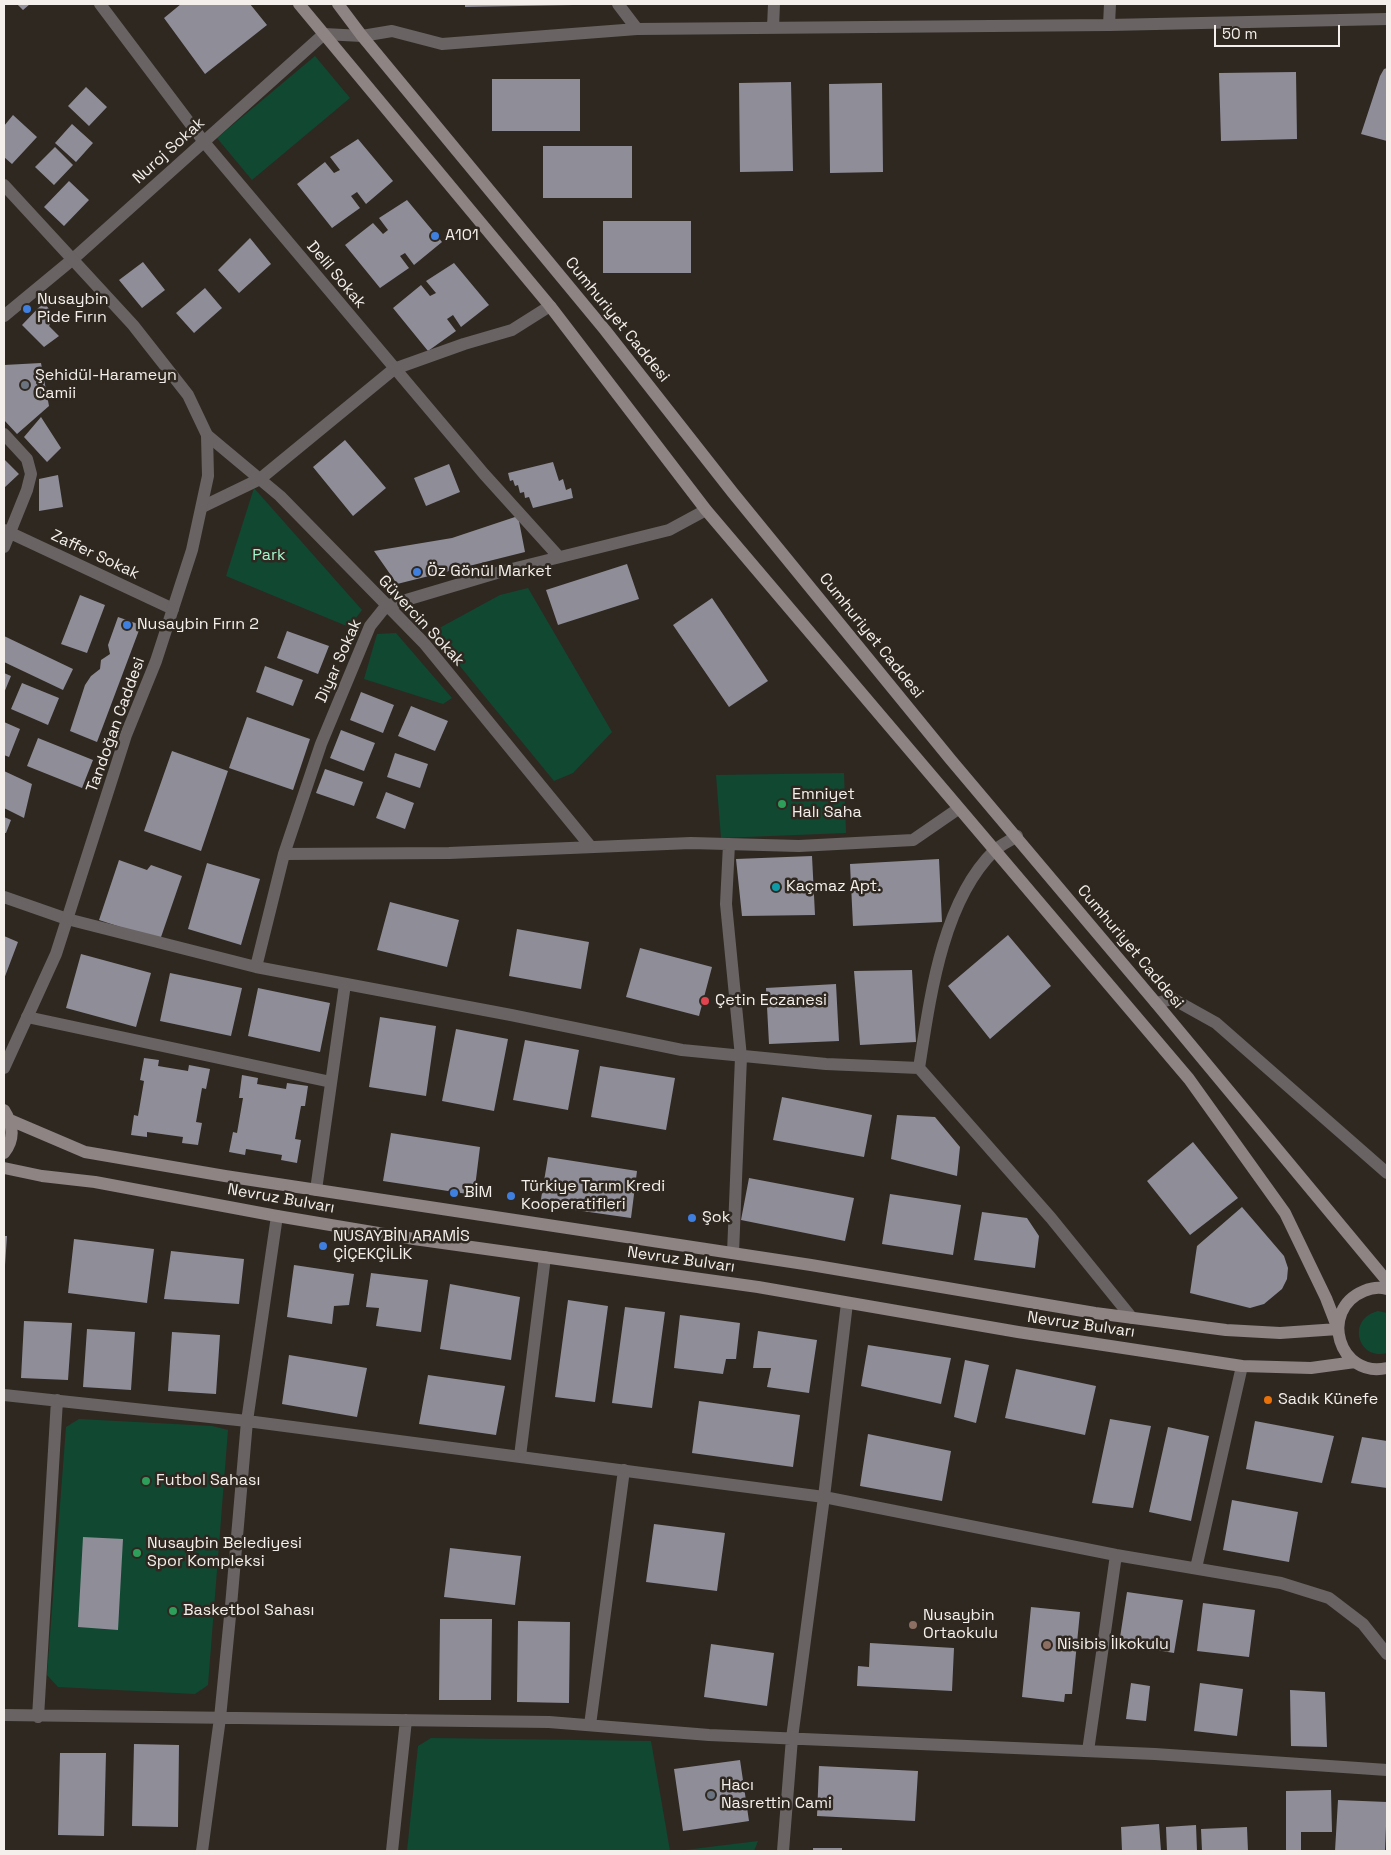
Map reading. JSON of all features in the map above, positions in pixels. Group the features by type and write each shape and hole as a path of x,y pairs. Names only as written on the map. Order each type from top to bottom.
{"main road":[{"path":"299,4 550,306 706,510 1189,1079 1285,1213 1326,1298 1338,1329 1340,1341 1346,1353 1355,1362 1368,1368 1385,1370"},
{"name":"Cumhuriyet Caddesi","path":"338,4 362,36 599,322 733,493 945,753 1017,836 1387,1281"},
{"path":"4,1153 8,1148 11,1138 7,1115"},
{"name":"Nevruz Bulvarı","path":"7,1115 85,1152 316,1190 733,1253 1132,1318 1226,1330 1280,1333 1338,1329"},
{"name":"Nevruz Bulvarı","path":"4,1168 42,1176 95,1182 276,1216 758,1287 1018,1332 1242,1366 1311,1368 1355,1362"},
{"path":"1338,1329 1340,1315 1347,1303 1357,1294 1370,1289 1387,1289"}],"street":[{"name":"Delil Sokak","path":"100,4 204,142 394,369 484,474 559,557"},
{"path":"618,4 637,30"},
{"path":"773,28 774,4"},
{"path":"1109,25 1110,4"},
{"path":"324,34 362,36 392,31 442,44 637,30 1109,25 1387,19"},
{"name":"Nuroj Sokak","path":"4,316 73,259 324,34"},
{"name":"Tandoğan Caddesi","path":"4,185 134,325 188,395 207,435 208,476 192,550 156,661 126,735 56,954 4,1068"},
{"path":"202,507 260,479 394,369 464,344 512,330 550,306"},
{"path":"4,434 28,459 31,474 27,490 7,532 4,548"},
{"name":"Güvercin Sokak","path":"207,435 280,496 424,643 591,847"},
{"path":"386,606 500,572 669,530 706,510"},
{"name":"Zaffer Sokak","path":"7,532 173,609"},
{"name":"Diyar Sokak","path":"256,967 284,854 329,726 370,626 386,606"},
{"path":"284,854 449,853 691,843 799,846 913,840 958,809"},
{"path":"919,1068 924,1031 944,940 966,886 995,850 1017,836"},
{"path":"729,844 726,904 741,1057 733,1253"},
{"path":"4,897 67,919 256,967 511,1015 682,1050 826,1064 919,1068 1052,1218 1132,1318"},
{"path":"316,1190 345,984"},
{"path":"1156,1003 1173,999 1216,1023 1387,1173"},
{"path":"27,1017 331,1082"},
{"path":"202,1851 220,1718 246,1421 276,1216"},
{"path":"520,1456 545,1257"},
{"path":"783,1851 792,1738 824,1497 847,1303"},
{"path":"1196,1568 1242,1366"},
{"path":"4,1395 246,1421 824,1497 1116,1555 1281,1583 1329,1598 1363,1624 1387,1654"},
{"path":"38,1717 57,1400"},
{"path":"590,1725 624,1470"},
{"path":"1088,1751 1116,1555"},
{"path":"4,1715 38,1717 549,1722 709,1735 1155,1754 1387,1770"},
{"path":"392,1851 406,1720"}],"green space":[{"path":"315,56 350,98 252,180 217,138"},
{"name":"Park","path":"254,488 362,610 349,627 226,576"},
{"path":"528,588 612,732 573,773 554,781 432,632 500,595"},
{"path":"396,633 452,698 443,704 364,679 377,634"},
{"name":"Emniyet Halı Saha","path":"844,773 846,833 721,838 716,775"},
{"path":"1378,1311 1387,1313 1387,1353 1377,1354 1369,1351 1363,1345 1359,1330 1362,1322 1368,1315"},
{"name":"Nusaybin Belediyesi Spor Kompleksi","path":"79,1419 212,1426 228,1430 208,1685 195,1694 58,1687 47,1675 66,1427"},
{"path":"431,1738 651,1741 670,1851 407,1851 418,1746"},
{"path":"758,1841 754,1851 677,1851"}],"building":[{"path":"17,4 30,4 23,10"},
{"path":"181,4 250,4 267,25 205,74 164,18"},
{"path":"465,4 574,4 574,5 465,7"},
{"path":"1387,68 1387,141 1361,134 1380,76 1384,69"},
{"path":"1296,72 1297,139 1221,141 1219,73"},
{"path":"492,79 580,79 580,131 492,131"},
{"path":"791,82 793,171 740,172 739,83"},
{"path":"882,83 883,172 830,173 829,84"},
{"path":"86,87 107,107 89,126 68,106"},
{"path":"13,115 37,137 12,164 4,157 4,126"},
{"path":"72,124 93,143 76,162 55,143"},
{"path":"358,139 393,181 366,204 357,192 351,196 360,208 332,228 297,184 325,162 334,173 340,170 330,157"},
{"path":"543,146 632,146 632,198 543,198"},
{"path":"55,147 73,165 54,185 35,167"},
{"path":"69,181 89,200 64,226 44,207"},
{"path":"407,200 442,242 414,265 405,253 400,256 409,268 380,288 345,245 373,223 383,234 388,230 379,218"},
{"path":"603,221 691,221 691,273 603,273"},
{"path":"250,238 271,264 239,293 218,270"},
{"path":"143,262 165,290 142,308 119,280"},
{"path":"454,263 489,305 461,327 453,315 447,319 456,331 428,351 393,308 421,285 430,296 436,293 426,281"},
{"path":"205,288 222,308 194,333 176,313"},
{"path":"44,302 51,312 48,314 52,321 49,326 59,336 44,347 22,325"},
{"name":"Şehidül-Harameyn Camii","path":"41,363 49,406 17,434 4,420 4,365"},
{"path":"41,417 61,448 47,462 24,437"},
{"path":"345,440 386,488 353,516 313,467"},
{"path":"4,459 19,474 4,488"},
{"path":"553,462 559,481 563,479 566,490 571,488 573,498 533,508 529,497 525,498 524,492 520,493 518,485 515,486 513,480 510,481 508,473"},
{"path":"449,464 460,492 426,506 414,478"},
{"path":"58,475 63,507 39,511 39,479"},
{"path":"518,516 525,552 397,584 374,551 452,538"},
{"path":"627,564 639,599 558,625 546,590"},
{"path":"80,595 105,605 87,653 61,644"},
{"path":"712,598 768,681 729,707 673,625"},
{"path":"118,617 141,625 97,742 70,731 85,685 91,676 100,669 101,660 110,654 108,645"},
{"path":"287,631 329,646 318,674 277,658"},
{"path":"4,636 73,669 63,690 4,662"},
{"path":"265,666 303,680 293,706 256,692"},
{"path":"4,673 11,676 4,693"},
{"path":"22,683 59,698 48,725 11,709"},
{"path":"361,692 394,705 383,733 350,720"},
{"path":"411,706 448,721 435,751 398,736"},
{"path":"247,717 310,739 293,790 229,768"},
{"path":"4,722 20,729 9,757 4,755"},
{"path":"341,730 375,743 364,771 330,758"},
{"path":"38,738 93,760 82,788 27,766"},
{"path":"172,751 228,771 201,851 144,831"},
{"path":"395,753 428,764 420,788 387,777"},
{"path":"325,769 363,782 354,806 316,793"},
{"path":"4,771 32,784 24,818 4,808"},
{"path":"386,792 414,803 405,829 376,818"},
{"path":"4,817 11,820 6,833 4,833"},
{"name":"Kaçmaz Apt.","path":"812,856 815,915 742,916 736,859"},
{"path":"939,859 942,922 853,926 850,864"},
{"path":"119,860 147,870 151,865 182,876 160,940 99,920"},
{"path":"207,863 260,879 241,945 188,929"},
{"path":"390,902 459,920 447,967 377,950"},
{"path":"517,929 589,942 581,989 509,976"},
{"path":"1008,935 1051,986 990,1039 948,986"},
{"path":"4,936 18,942 4,979"},
{"path":"640,948 712,967 699,1016 626,997"},
{"path":"81,954 151,973 136,1027 66,1008"},
{"path":"912,970 916,1042 860,1045 854,971"},
{"path":"170,973 242,988 231,1036 160,1021"},
{"path":"836,984 839,1041 769,1044 766,988"},
{"path":"258,988 330,1003 320,1052 248,1036"},
{"path":"380,1017 436,1026 426,1096 369,1087"},
{"path":"456,1029 508,1039 494,1111 442,1101"},
{"path":"525,1040 579,1050 568,1110 513,1100"},
{"path":"144,1058 159,1060 158,1066 188,1071 189,1065 210,1069 206,1089 202,1088 196,1122 202,1123 198,1145 182,1143 183,1137 147,1132 147,1137 131,1135 134,1115 138,1116 144,1081 140,1080"},
{"path":"600,1066 675,1078 666,1130 591,1117"},
{"path":"242,1075 258,1078 257,1084 286,1089 287,1083 308,1086 305,1106 301,1106 295,1139 301,1140 297,1163 281,1160 282,1155 246,1149 245,1155 229,1152 233,1132 237,1133 243,1098 239,1098"},
{"path":"782,1097 872,1115 864,1157 773,1140"},
{"path":"897,1115 935,1117 960,1147 957,1176 891,1159"},
{"path":"391,1133 480,1147 474,1195 383,1181"},
{"path":"1193,1142 1238,1198 1190,1235 1147,1181"},
{"path":"548,1157 637,1171 631,1218 540,1205"},
{"path":"749,1178 854,1198 845,1241 741,1220"},
{"path":"890,1194 961,1205 953,1255 882,1244"},
{"path":"1242,1207 1284,1256 1288,1268 1287,1279 1282,1289 1264,1304 1250,1308 1190,1293 1197,1246"},
{"path":"982,1212 1027,1218 1039,1236 1035,1268 974,1260"},
{"path":"4,1236 7,1236 5,1265 4,1265"},
{"path":"74,1239 154,1249 147,1303 68,1293"},
{"path":"171,1251 244,1259 239,1304 164,1299"},
{"path":"294,1265 354,1274 349,1305 334,1306 332,1324 287,1317"},
{"path":"371,1273 428,1280 421,1332 376,1326 379,1308 366,1307"},
{"path":"450,1284 520,1297 511,1360 440,1349"},
{"path":"568,1300 608,1306 595,1402 555,1397"},
{"path":"625,1307 665,1312 652,1408 612,1403"},
{"path":"680,1315 740,1323 736,1359 726,1359 723,1374 674,1368"},
{"path":"24,1321 72,1323 68,1380 21,1378"},
{"path":"87,1329 135,1332 131,1390 83,1387"},
{"path":"758,1331 817,1340 809,1393 767,1387 771,1368 753,1368"},
{"path":"172,1332 220,1335 216,1394 168,1391"},
{"path":"868,1345 951,1358 941,1404 861,1386"},
{"path":"289,1355 367,1368 357,1417 282,1404"},
{"path":"965,1360 989,1365 976,1423 954,1417"},
{"path":"1016,1369 1096,1386 1085,1435 1005,1418"},
{"path":"428,1375 505,1386 496,1435 419,1424"},
{"path":"699,1401 800,1415 793,1467 692,1453"},
{"path":"1110,1419 1151,1426 1133,1508 1092,1503"},
{"path":"1255,1421 1334,1436 1322,1483 1246,1469"},
{"path":"1168,1427 1209,1436 1191,1521 1149,1512"},
{"path":"868,1434 951,1451 942,1501 860,1486"},
{"path":"1362,1437 1387,1441 1387,1488 1351,1483"},
{"path":"1232,1500 1298,1512 1289,1562 1223,1550"},
{"path":"654,1524 725,1533 717,1591 646,1582"},
{"path":"83,1537 123,1539 118,1630 78,1627"},
{"path":"450,1548 521,1556 515,1605 444,1597"},
{"path":"1127,1592 1183,1600 1174,1653 1119,1644"},
{"path":"1203,1603 1255,1610 1249,1657 1197,1651"},
{"path":"1031,1607 1080,1612 1072,1694 1065,1694 1064,1702 1022,1697"},
{"path":"440,1619 492,1619 491,1700 439,1700"},
{"path":"518,1621 570,1622 569,1703 517,1702"},
{"path":"870,1643 954,1648 952,1691 857,1686 858,1666 869,1667"},
{"path":"711,1644 774,1653 767,1706 704,1697"},
{"path":"1131,1683 1150,1686 1146,1721 1126,1719"},
{"path":"1200,1683 1243,1689 1237,1736 1194,1731"},
{"path":"1290,1690 1325,1692 1327,1747 1291,1746"},
{"path":"134,1744 179,1745 178,1827 132,1826"},
{"path":"60,1753 106,1753 104,1836 58,1835"},
{"name":"Hacı Nasrettin Cami","path":"740,1760 749,1821 683,1831 674,1769"},
{"path":"819,1766 918,1771 915,1821 817,1816"},
{"path":"1331,1790 1332,1832 1301,1832 1301,1851 1286,1851 1286,1791"},
{"path":"1338,1800 1387,1802 1385,1851 1335,1851"},
{"path":"1159,1824 1161,1851 1122,1851 1121,1827"},
{"path":"1196,1825 1197,1851 1167,1851 1166,1827"},
{"path":"1247,1827 1248,1851 1202,1851 1201,1829"},
{"path":"813,1848 842,1848 842,1851 813,1851"}],"place":[{"name":"A101","path":"435,236"},
{"name":"Nusaybin Pide Fırın","path":"27,309"},
{"name":"Şehidül-Harameyn Camii","path":"25,385"},
{"name":"Öz Gönül Market","path":"417,572"},
{"name":"Nusaybin Fırın 2","path":"127,625"},
{"name":"Emniyet Halı Saha","path":"782,804"},
{"name":"Kaçmaz Apt.","path":"776,887"},
{"name":"Çetin Eczanesi","path":"705,1001"},
{"name":"BİM","path":"454,1193"},
{"name":"Türkiye Tarım Kredi Kooperatifleri","path":"511,1196"},
{"name":"Şok","path":"692,1218"},
{"name":"NUSAYBİN ARAMİS ÇİÇEKÇİLİK","path":"323,1246"},
{"name":"Sadık Künefe","path":"1268,1400"},
{"name":"Futbol Sahası","path":"146,1481"},
{"name":"Nusaybin Belediyesi Spor Kompleksi","path":"137,1553"},
{"name":"Basketbol Sahası","path":"173,1611"},
{"name":"Nusaybin Ortaokulu","path":"913,1625"},
{"name":"Nisibis İlkokulu","path":"1047,1645"},
{"name":"Hacı Nasrettin Cami","path":"711,1795"}]}
